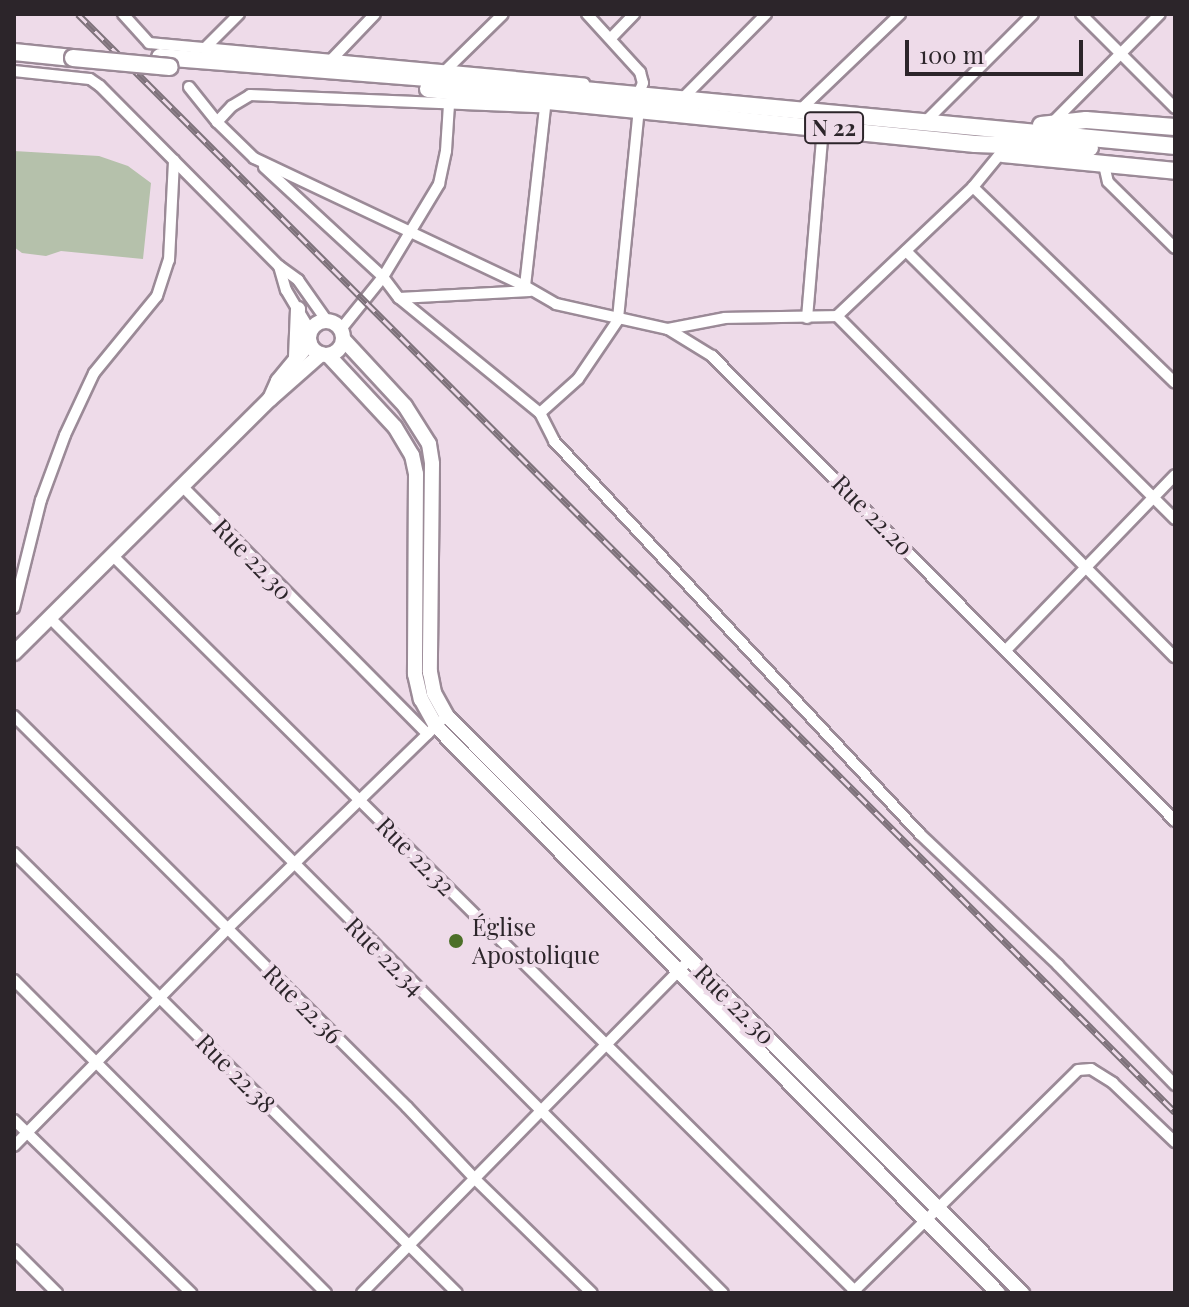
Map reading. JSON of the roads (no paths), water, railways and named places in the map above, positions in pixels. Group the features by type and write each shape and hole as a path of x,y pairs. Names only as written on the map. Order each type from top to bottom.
{"main road":[{"name":"N 22","path":"14,42 68,53"},
{"name":"N 22","path":"14,52 68,53 640,102 975,144 1175,146"},
{"name":"N 22","path":"640,102 681,100 976,127 1175,155"},
{"path":"976,127 999,123 1050,125 1086,120 1175,127"},
{"path":"975,144 1000,154 1175,171"}],"street":[{"path":"123,14 149,43 557,78 640,102"},
{"path":"205,48 239,14"},
{"path":"332,59 375,14"},
{"path":"447,69 503,14"},
{"path":"540,413 578,379 618,320 640,102 640,72 612,37 587,14"},
{"path":"612,37 634,14"},
{"path":"681,100 766,14"},
{"path":"799,111 900,14"},
{"path":"924,123 1033,14"},
{"path":"1081,14 1175,108"},
{"path":"1050,125 1160,14"},
{"path":"14,71 90,79 279,266 298,280 337,330 405,406 429,444 432,464 430,672 437,725"},
{"path":"189,87 217,122 383,277 399,298 540,413 554,441 608,501 920,834 1058,965 1175,1085"},
{"path":"217,122 232,106 250,95 545,107 640,102"},
{"path":"14,653 270,399 325,355 337,352 337,330 383,277 439,184 446,151 449,105"},
{"path":"399,298 527,288 545,107"},
{"path":"807,318 823,127"},
{"path":"668,329 725,318 837,316 973,187 1000,154"},
{"name":"Rue 22.20","path":"254,158 556,304 668,329 703,350 740,381 1175,821"},
{"path":"14,608 41,500 65,435 94,373 157,296 169,260 174,160"},
{"path":"1104,165 1108,182 1175,248"},
{"path":"973,187 1175,383"},
{"path":"906,251 1175,519"},
{"path":"279,266 286,290 310,337 395,427 412,455 416,474 415,674 421,699 437,725"},
{"path":"295,360 300,328 298,309"},
{"path":"837,316 1175,657"},
{"path":"270,399 278,381 317,324 337,330"},
{"path":"1007,649 1175,475"},
{"name":"Rue 22.30","path":"182,486 690,959 1022,1293"},
{"name":"Rue 22.32","path":"112,555 855,1292"},
{"name":"Rue 22.34","path":"50,618 723,1293"},
{"name":"Rue 22.36","path":"14,716 592,1293"},
{"path":"14,1146 227,929 437,725"},
{"name":"Rue 22.30","path":"437,725 998,1293"},
{"name":"Rue 22.38","path":"14,853 457,1293"},
{"path":"362,1293 690,959"},
{"path":"14,980 326,1293"},
{"path":"855,1292 1078,1070 1091,1069 1113,1083 1175,1142"},
{"path":"14,1120 191,1293"},
{"path":"14,1250 57,1293"}],"railway":[{"path":"78,14 1175,1112"}],"place":[{"name":"Église Apostolique","path":"456,941"}]}
